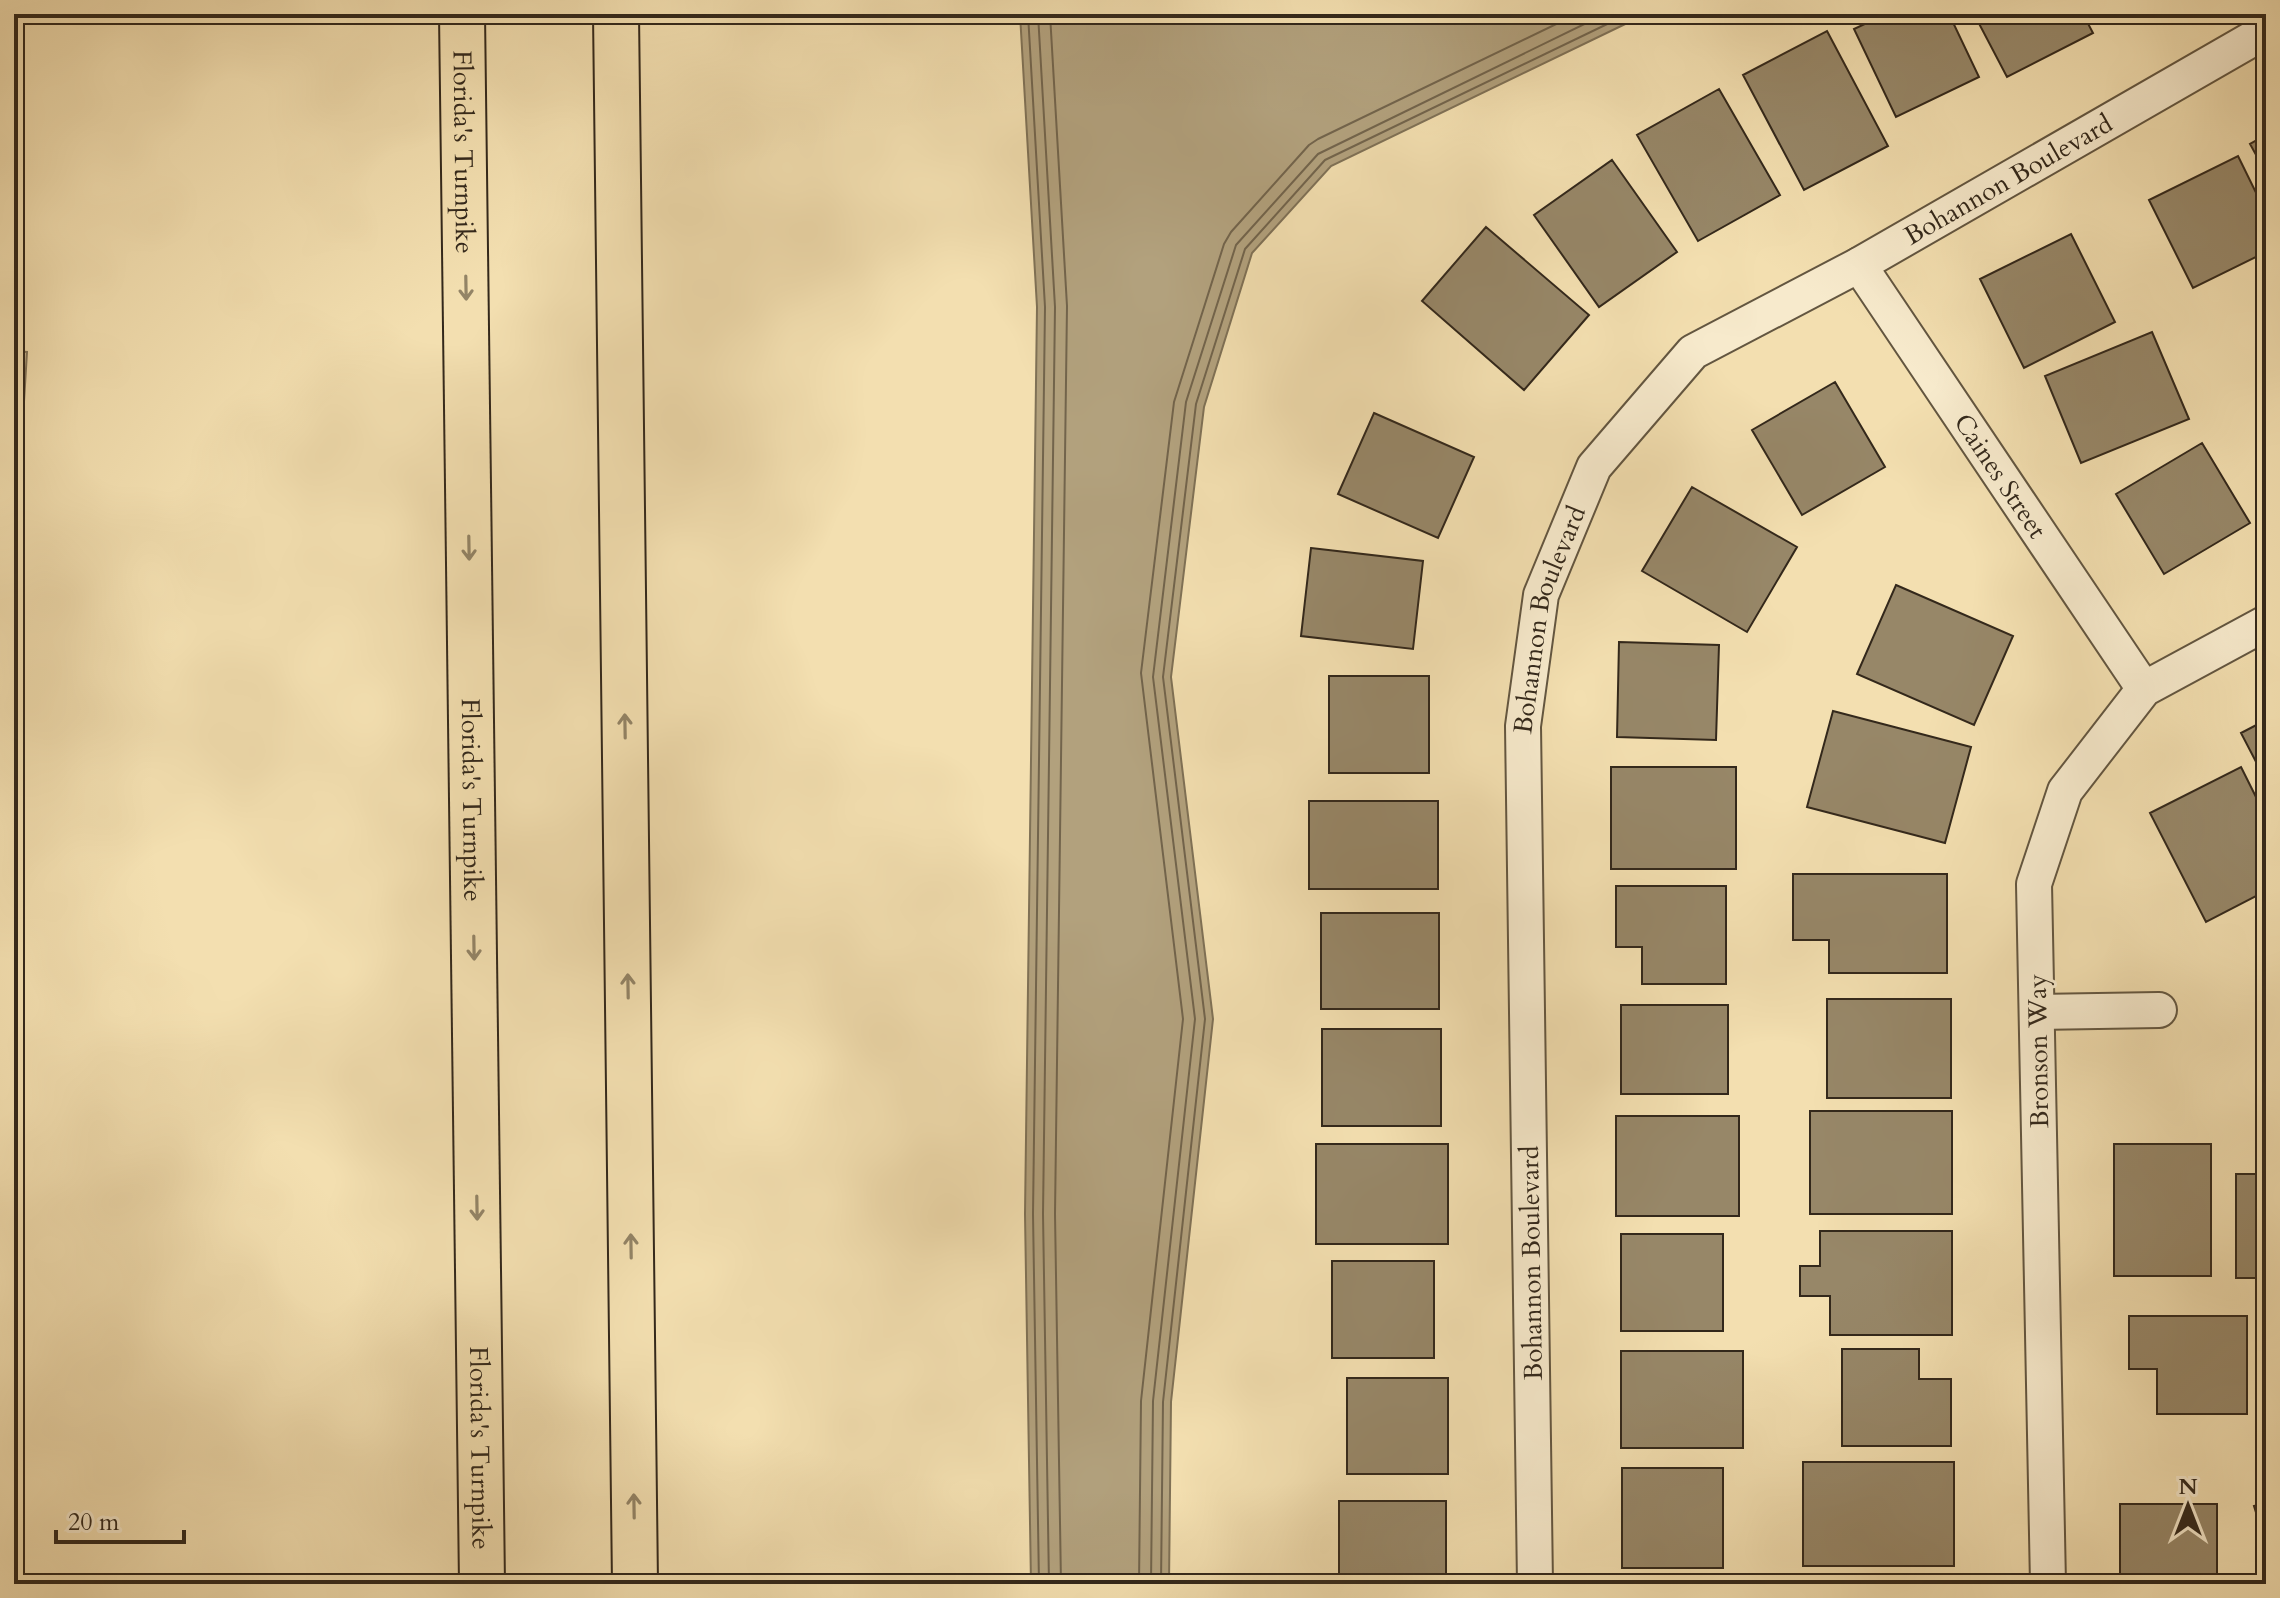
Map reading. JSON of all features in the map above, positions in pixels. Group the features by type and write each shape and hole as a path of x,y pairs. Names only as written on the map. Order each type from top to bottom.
{"highway":[{"name":"Florida's Turnpike","path":"462,14 482,1584"},
{"path":"616,14 635,1584"}],"street":[{"name":"Bohannon Boulevard","path":"1535,1584 1523,726 1541,595 1594,467 1693,352 1859,265 2266,31"},
{"name":"Caines Street","path":"1859,265 2144,689"},
{"name":"Bronson Way","path":"2048,1584 2034,884 2065,791 2144,689 2266,623"},
{"path":"2037,1012 2159,1010"}],"shaded area":[{"path":"14,351 27,352 14,566"}],"water":[{"path":"1020,14 1646,14 1331,166 1252,253 1204,407 1171,677 1213,1019 1171,1402 1169,1584 1031,1584 1025,1214 1037,307"}],"building":[{"path":"1886,14 1949,14 1979,77 1896,117 1854,29"},
{"path":"1974,14 2083,14 2093,33 2007,77"},
{"path":"1827,31 1888,146 1804,190 1743,75"},
{"path":"1719,89 1780,195 1698,241 1637,135"},
{"path":"2266,135 2266,173 2250,144"},
{"path":"2238,156 2266,213 2266,252 2193,288 2149,200"},
{"path":"1612,160 1677,252 1599,307 1534,215"},
{"path":"1486,227 1589,315 1524,390 1422,301"},
{"path":"2071,234 2115,322 2024,368 1980,279"},
{"path":"2152,332 2189,419 2081,463 2045,376"},
{"path":"1835,382 1885,467 1802,515 1752,430"},
{"path":"1374,413 1474,457 1438,538 1338,494"},
{"path":"2202,443 2250,523 2164,574 2116,494"},
{"path":"1692,487 1797,547 1747,632 1642,571"},
{"path":"1311,548 1423,561 1413,649 1301,636"},
{"path":"1896,585 2013,636 1974,725 1857,674"},
{"path":"1619,642 1719,645 1716,740 1617,737"},
{"path":"1329,676 1429,676 1429,773 1329,773"},
{"path":"1833,711 1971,747 1945,843 1807,807"},
{"path":"2266,720 2266,781 2241,733"},
{"path":"1611,767 1736,767 1736,869 1611,869"},
{"path":"2241,767 2266,817 2266,891 2206,922 2150,813"},
{"path":"1309,801 1438,801 1438,889 1309,889"},
{"path":"1793,874 1947,874 1947,973 1829,973 1829,940 1793,940"},
{"path":"1616,886 1726,886 1726,984 1642,984 1642,947 1616,947"},
{"path":"1321,913 1439,913 1439,1009 1321,1009"},
{"path":"1827,999 1951,999 1951,1098 1827,1098"},
{"path":"1621,1005 1728,1005 1728,1094 1621,1094"},
{"path":"1322,1029 1441,1029 1441,1126 1322,1126"},
{"path":"1810,1111 1952,1111 1952,1214 1810,1214"},
{"path":"1616,1116 1739,1116 1739,1216 1616,1216"},
{"path":"1316,1144 1448,1144 1448,1244 1316,1244"},
{"path":"2114,1144 2211,1144 2211,1276 2114,1276"},
{"path":"2236,1174 2266,1174 2266,1278 2236,1278"},
{"path":"1820,1231 1952,1231 1952,1335 1830,1335 1830,1296 1800,1296 1800,1266 1820,1266"},
{"path":"1621,1234 1723,1234 1723,1331 1621,1331"},
{"path":"1332,1261 1434,1261 1434,1358 1332,1358"},
{"path":"2129,1316 2247,1316 2247,1414 2157,1414 2157,1369 2129,1369"},
{"path":"1842,1349 1919,1349 1919,1379 1951,1379 1951,1446 1842,1446"},
{"path":"1621,1351 1743,1351 1743,1448 1621,1448"},
{"path":"1347,1378 1448,1378 1448,1474 1347,1474"},
{"path":"1803,1462 1954,1462 1954,1566 1803,1566"},
{"path":"1622,1468 1723,1468 1723,1568 1622,1568"},
{"path":"1339,1501 1446,1501 1446,1584 1339,1584"},
{"path":"2266,1503 2266,1545 2254,1506"},
{"path":"2120,1504 2217,1504 2217,1584 2120,1584"},
{"path":"1952,1583 1952,1584 1854,1584"}]}
